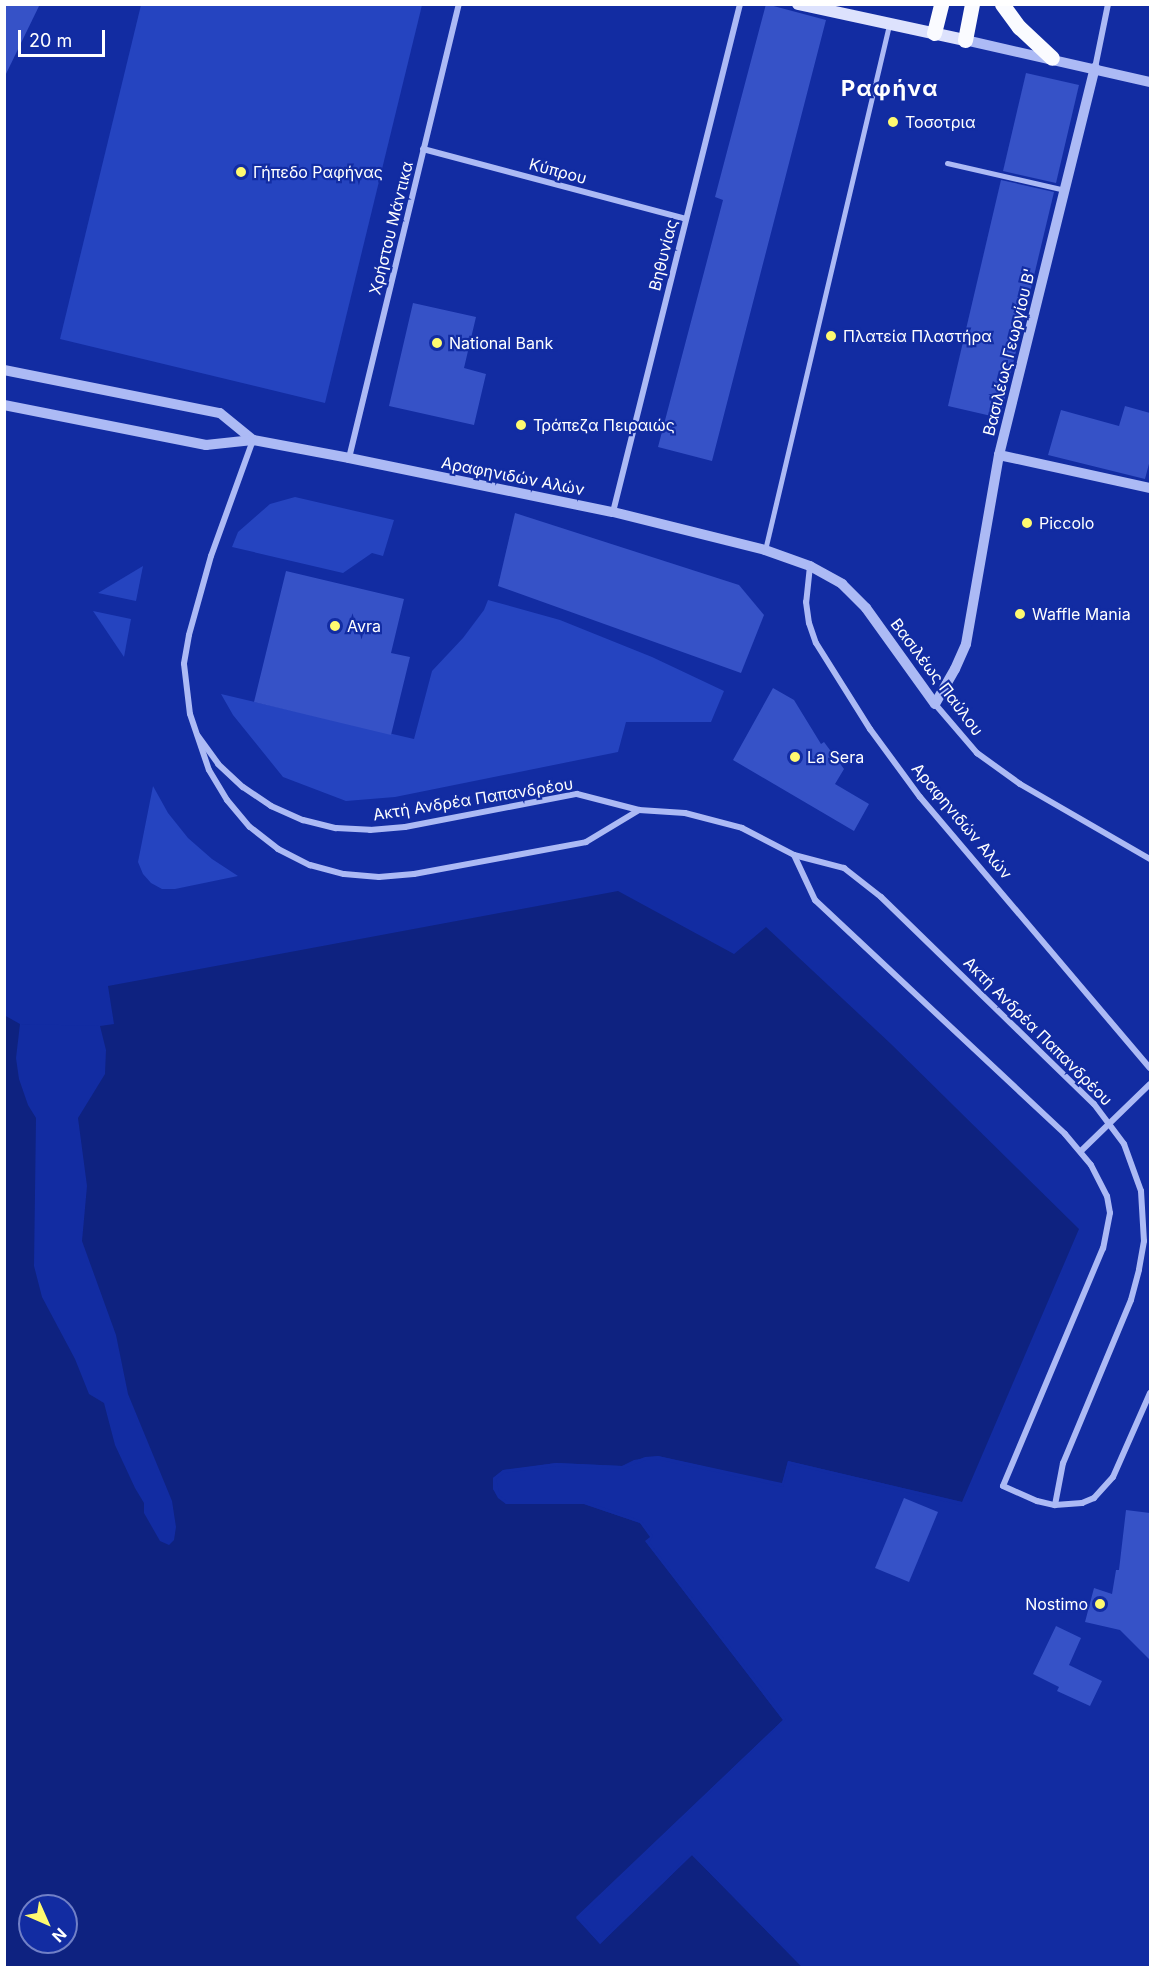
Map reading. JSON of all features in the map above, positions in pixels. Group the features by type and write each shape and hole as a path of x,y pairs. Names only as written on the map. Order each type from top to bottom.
{"main road":[{"path":"798,4 965,40 972,4"},
{"path":"934,33 941,4"},
{"path":"1002,4 1019,27 1052,58"}],"street":[{"name":"Χρήστου Μάντικα","path":"349,458 459,4"},
{"name":"Βηθυνίας","path":"613,512 740,4"},
{"name":"Βασιλέως Γεωργίου Β'","path":"935,704 956,669 966,644 999,454 1095,68 1108,4"},
{"path":"765,550 889,24"},
{"path":"965,40 1150,82"},
{"name":"Κύπρου","path":"423,149 686,219"},
{"path":"946,163 1065,190"},
{"name":"Αραφηνιδών Αλών","path":"4,370 220,413 253,440"},
{"name":"Αραφηνιδών Αλών","path":"4,405 206,445 253,440 349,458 613,512 765,550"},
{"name":"Ακτή Ανδρέα Παπανδρέου","path":"253,440 222,521 189,635 184,664 185,689 209,770 227,801 250,827 278,849 310,865 344,874 379,877 414,874 586,842 639,810"},
{"path":"999,454 1150,488"},
{"name":"Βασιλέως Παύλου","path":"765,550 810,566 842,584 866,608 935,704 977,753 1020,784 1150,859"},
{"name":"Αραφηνιδών Αλών","path":"810,566 806,602 809,623 816,643 870,729 920,797 1150,1068"},
{"name":"Ακτή Ανδρέα Παπανδρέου","path":"198,736 218,764 243,787 271,806 336,828 370,830 405,827 576,794 639,810 685,813 742,828 794,855 844,868 881,897 1066,1075 1110,1123 1124,1144 1136,1175 1144,1216 1144,1241 1131,1300 1071,1440 1063,1463 1055,1505"},
{"path":"794,855 815,900 1018,1088 1081,1151 1100,1179 1107,1196 1110,1213 1108,1231 1097,1266 1003,1486 1037,1501 1055,1505 1082,1503 1094,1498 1113,1477 1150,1393"},
{"path":"1081,1151 1150,1084"}],"shaded area":[{"name":"Γήπεδο Ραφήνας","path":"141,5 422,5 325,403 60,339"},
{"path":"295,497 394,520 383,556 372,553 343,573 232,547 238,532 270,504"},
{"path":"143,566 136,601 98,593"},
{"path":"488,600 560,620 652,657 724,691 711,722 626,722 618,752 395,797 346,801 283,777 233,715 221,694 414,739 432,671 463,638 484,610"},
{"path":"93,611 131,619 124,657"},
{"path":"153,786 168,813 188,838 212,859 238,876 175,889 162,889 151,883 143,874 138,862"},
{"path":"618,891 734,954 766,927 891,1044 1079,1229 962,1502 788,1461 782,1484 658,1456 634,1460 622,1466 556,1463 503,1470 493,1478 493,1489 506,1504 584,1504 640,1523 651,1537 646,1542 783,1720 576,1918 600,1944 692,1855 802,1967 5,1967 4,1015 20,1024 43,1026 114,1024 108,986"}],"pier":[{"path":"20,1024 100,1026 106,1050 105,1074 78,1118 87,1186 82,1241 116,1335 128,1394 172,1501 176,1527 174,1540 169,1545 160,1541 144,1513 144,1503 115,1445 104,1403 89,1394 75,1359 42,1297 34,1266 36,1118 28,1105 19,1079 16,1058"},
{"path":"658,1456 782,1483 788,1461 962,1502 960,1505 790,1464 783,1487 657,1459 646,1460 622,1469 556,1466 504,1473 496,1479 500,1496 507,1501 585,1501 642,1521 653,1536 649,1542 786,1719 580,1918 600,1940 692,1852 805,1968 692,1855 600,1944 576,1917 783,1720 645,1541 650,1537 640,1523 584,1504 506,1504 498,1498 493,1489 493,1478 503,1470 556,1463 622,1466 645,1457"}],"building":[{"path":"4,4 40,4 4,78"},
{"path":"766,4 826,20 712,461 658,447 723,200 715,197"},
{"path":"1026,73 1079,85 1056,183 1003,171"},
{"path":"1001,180 1054,192 1000,418 948,406"},
{"name":"National Bank","path":"413,303 476,317 464,368 486,374 474,425 389,406"},
{"path":"1125,406 1150,413 1150,460 1145,479 1048,455 1061,410 1119,426"},
{"path":"515,513 739,585 764,615 741,673 498,586"},
{"name":"Avra","path":"286,571 404,599 391,653 410,657 391,735 254,702"},
{"path":"773,688 794,700 821,744 824,742 844,769 835,784 869,804 854,831 733,760"},
{"path":"904,1498 938,1512 909,1582 875,1568"},
{"path":"1126,1510 1150,1513 1150,1660 1120,1630 1085,1622 1094,1588 1112,1594 1116,1570 1119,1570"},
{"path":"1056,1626 1081,1638 1069,1665 1102,1681 1090,1706 1057,1691 1059,1687 1033,1674"}],"place":[{"name":"Τοσοτρια","path":"893,122"},
{"name":"Γήπεδο Ραφήνας","path":"241,172"},
{"name":"Πλατεία Πλαστήρα","path":"831,336"},
{"name":"National Bank","path":"437,343"},
{"name":"Τράπεζα Πειραιώς","path":"521,425"},
{"name":"Piccolo","path":"1027,523"},
{"name":"Waffle Mania","path":"1020,614"},
{"name":"Avra","path":"335,626"},
{"name":"La Sera","path":"795,757"},
{"name":"Nostimo","path":"1100,1604"}],"district":[{"name":"Ραφήνα","path":"890,89"}]}
